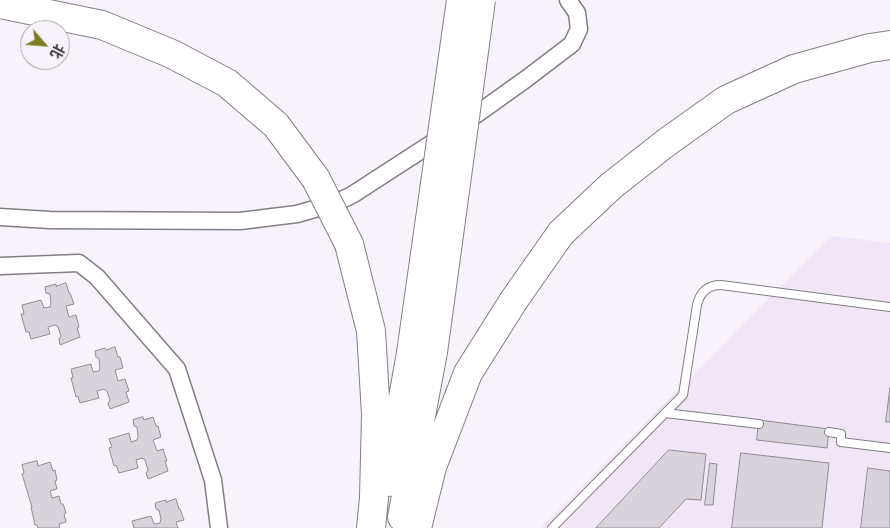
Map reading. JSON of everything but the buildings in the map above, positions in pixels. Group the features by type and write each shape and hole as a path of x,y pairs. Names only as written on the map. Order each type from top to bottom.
{"highway":[{"path":"400,528 422,352 461,0"},
{"path":"378,528 422,352 481,0"},
{"path":"0,4 102,25 172,54 227,83 276,126 316,179 349,244 371,332 376,414 374,498 370,528"},
{"path":"417,528 432,467 468,373 514,300 561,233 612,186 726,100 794,69 870,48 890,45"}],"street":[{"path":"0,217 50,220 240,221 297,214 336,203 352,195 477,114 572,44 579,29 577,13 568,0"},
{"path":"0,266 79,263 97,277 177,369 213,480 219,528"}],"lane":[{"path":"552,528 683,395 698,299 704,290 710,286 721,285 890,307"},
{"path":"665,412 759,424"},
{"path":"828,432 841,434 842,442 890,448"}],"shaded area":[{"path":"831,236 890,243 890,528 540,528"}]}
